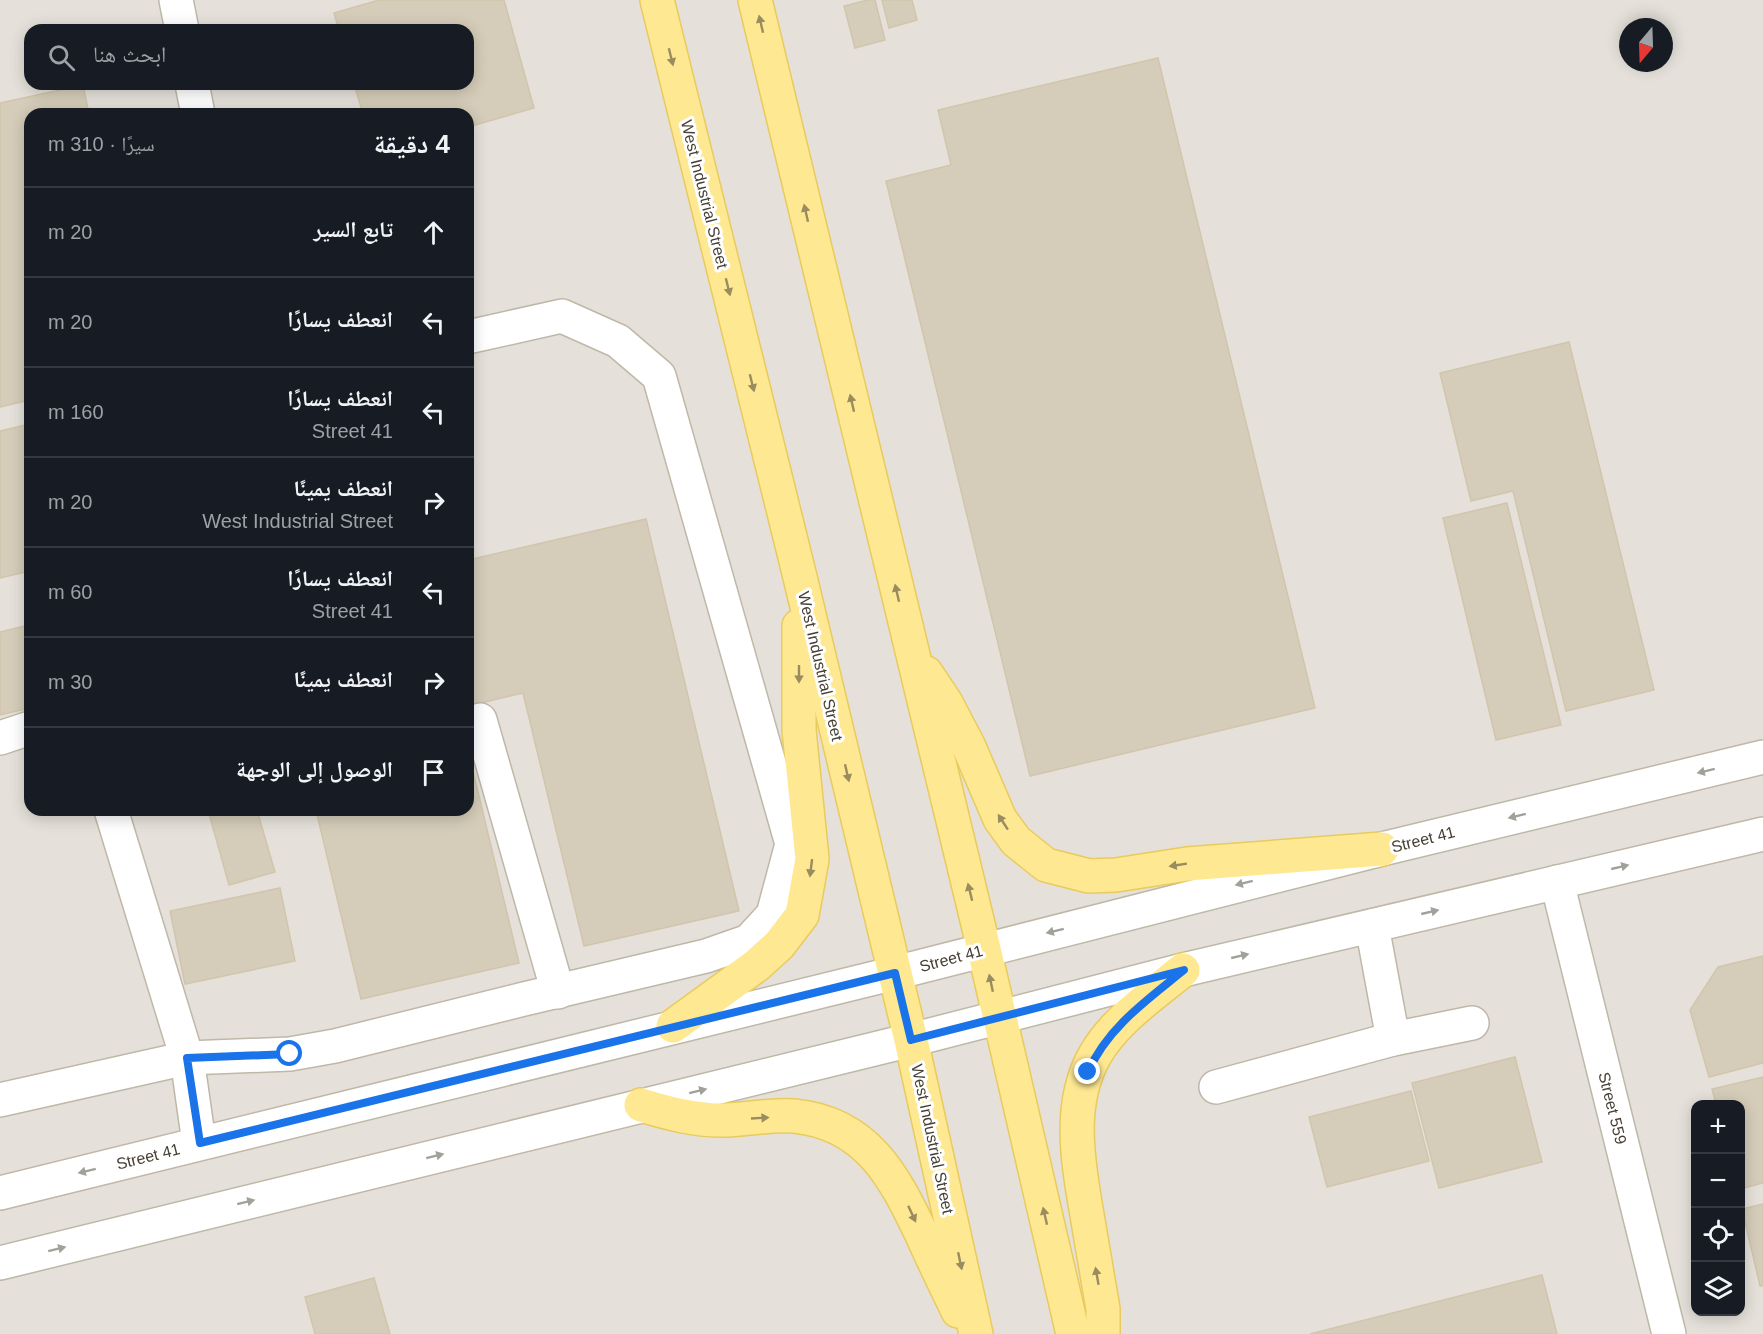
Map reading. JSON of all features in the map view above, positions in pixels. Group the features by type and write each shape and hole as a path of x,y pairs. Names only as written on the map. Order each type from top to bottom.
{"main road":[{"name":"West Industrial Street","path":"657,0 895,973 976,1334"},
{"path":"755,0 984,949 1073,1334"},
{"path":"673,1026 757,965 779,945 802,915 812,859 799,730 799,573"},
{"path":"911,649 946,703 969,747 1000,819 1016,841 1046,865 1089,876 1116,875 1187,864 1382,849"},
{"path":"1103,1334 1103,1309 1077,1143 1078,1107 1083,1082 1096,1054 1111,1034 1127,1017 1184,970"},
{"path":"641,1105 690,1118 720,1120 793,1116 827,1123 856,1139 882,1162 901,1191 968,1334"}],"street":[{"path":"176,0 181,24"},
{"path":"193,90 197,108"},
{"path":"0,1100 187,1058 290,1054 335,1046 706,956 749,941 772,915 792,844 658,376 618,341 562,316 474,337"},
{"path":"480,720 558,992"},
{"path":"0,738 24,730"},
{"name":"Street 41","path":"1,1189 200,1143 895,973 1382,849 1763,757"},
{"path":"113,816 187,1058 200,1143"},
{"path":"6,1264 911,1040 1184,970 1763,834"},
{"name":"Street 559","path":"1557,882 1669,1334"},
{"path":"1372,926 1394,1039"},
{"path":"1215,1087 1394,1039 1472,1023"}],"shaded area":[{"path":"0,0 1763,0 1763,1334 0,1334"}],"building":[{"path":"379,0 504,0 534,108 474,125 474,108 361,108 356,90 474,90 474,24 337,24 334,13"},
{"path":"875,0 885,40 855,48 844,6"},
{"path":"882,0 912,0 917,20 889,28"},
{"path":"1158,58 1315,708 1030,776 886,181 951,165 938,110"},
{"path":"60,90 84,90 88,108 24,108 24,401 0,407 0,103"},
{"path":"1569,342 1654,690 1566,711 1513,491 1471,501 1440,373"},
{"path":"24,425 24,572 0,578 0,431"},
{"path":"1507,503 1561,725 1496,740 1443,518"},
{"path":"646,519 739,911 584,946 523,693 474,705 474,559"},
{"path":"24,626 24,709 0,715 0,632"},
{"path":"474,775 519,963 361,999 317,816 474,816"},
{"path":"210,816 259,816 275,872 229,885"},
{"path":"280,888 295,961 185,984 170,911"},
{"path":"1763,956 1763,1063 1709,1077 1690,1010 1718,967"},
{"path":"1515,1057 1542,1162 1439,1188 1412,1083"},
{"path":"1763,1077 1763,1183 1745,1188 1745,1100 1715,1100 1712,1089"},
{"path":"1411,1091 1429,1161 1327,1187 1309,1117"},
{"path":"1763,1204 1763,1286 1760,1286 1745,1222 1745,1208"},
{"path":"1542,1275 1557,1334 1310,1334"},
{"path":"374,1278 390,1334 315,1334 305,1297"}],"route":[{"path":"290,1054 187,1058 200,1143 895,973 911,1040 1184,970 1127,1017 1096,1054 1088,1072"}]}
